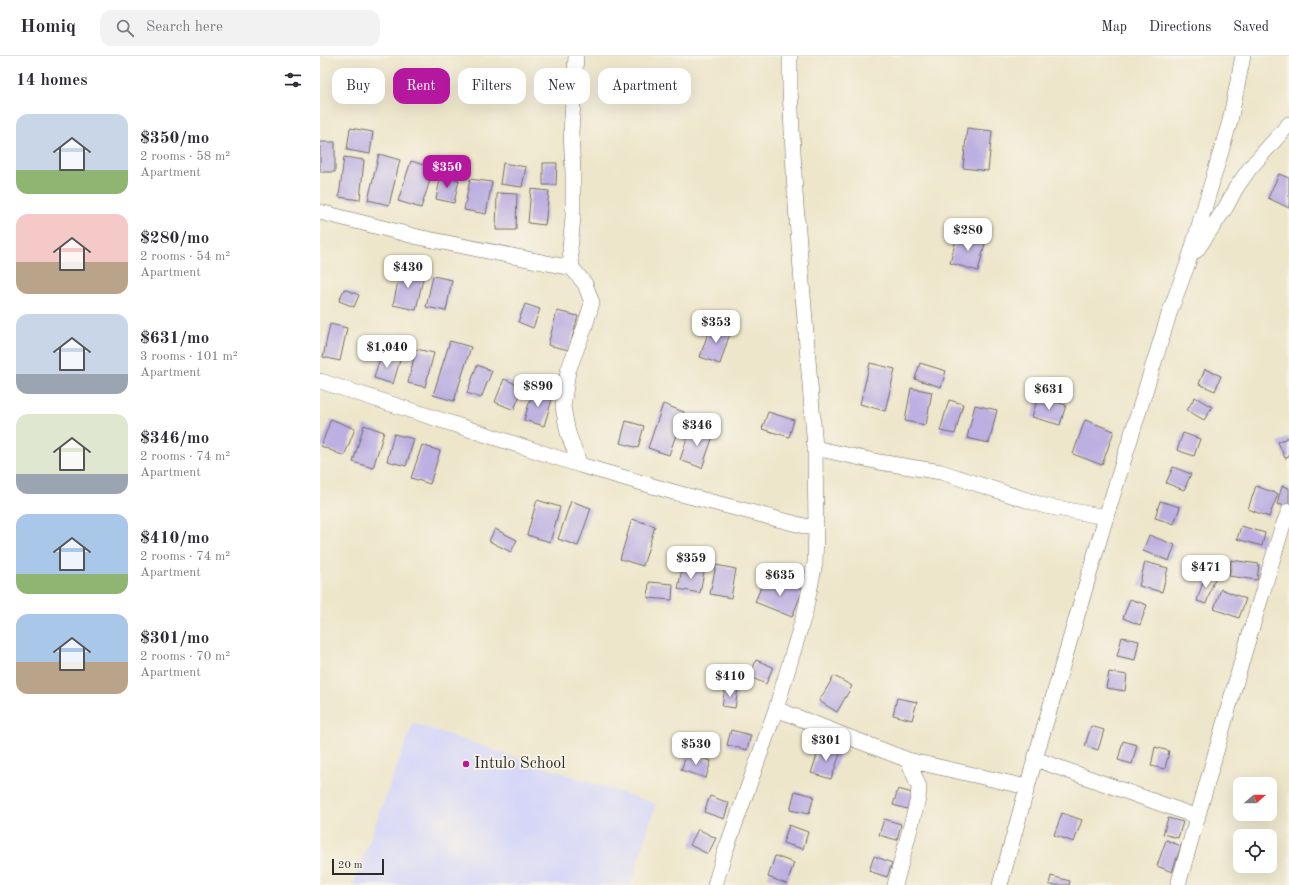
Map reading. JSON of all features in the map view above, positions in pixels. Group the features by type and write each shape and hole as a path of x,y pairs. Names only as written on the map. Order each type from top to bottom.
{"street":[{"path":"576,56 571,132 573,217 570,249 572,268 586,284 592,303 568,371 563,407 568,433 580,464"},
{"path":"715,885 724,855 776,709 805,612 815,563 815,448 795,192 790,89 790,56"},
{"path":"1000,885 1035,759 1106,517 1170,311 1188,264 1230,121 1243,56"},
{"path":"1188,264 1250,168 1289,124"},
{"path":"320,212 418,237 572,268"},
{"path":"320,380 580,464 677,493 816,529"},
{"path":"815,448 879,462 941,472 1045,506 1106,517"},
{"path":"1178,885 1247,642 1282,528 1289,511"},
{"path":"776,709 908,760 1027,787"},
{"path":"1035,759 1198,817"},
{"path":"895,885 918,799 919,787 908,760"}],"shaded area":[{"name":"Intulo School","path":"413,723 656,804 631,885 353,885"}],"building":[{"path":"350,128 373,132 370,154 347,150"},
{"path":"967,128 992,131 988,171 963,168"},
{"path":"320,142 335,142 335,172 320,172"},
{"path":"379,154 400,160 389,205 368,200"},
{"path":"344,157 364,160 360,200 339,197"},
{"path":"411,161 434,168 421,208 398,201"},
{"path":"503,163 526,167 522,187 500,184"},
{"path":"543,163 557,163 556,185 543,185"},
{"path":"1279,174 1289,178 1289,208 1268,198"},
{"path":"441,175 459,180 454,203 436,199"},
{"path":"470,179 492,182 486,214 464,210"},
{"path":"531,189 549,191 545,225 528,223"},
{"path":"497,193 517,194 516,230 496,230"},
{"path":"958,232 986,240 978,271 950,263"},
{"path":"401,268 424,274 416,310 393,305"},
{"path":"433,276 452,280 446,311 426,307"},
{"path":"344,289 359,295 354,307 339,301"},
{"path":"525,304 540,309 533,328 518,322"},
{"path":"557,311 578,316 569,350 548,345"},
{"path":"330,324 347,328 340,361 323,357"},
{"path":"711,324 731,330 720,364 700,357"},
{"path":"450,341 471,347 454,401 433,395"},
{"path":"416,349 434,353 425,387 408,383"},
{"path":"381,354 400,360 393,384 374,378"},
{"path":"870,363 895,369 885,411 860,404"},
{"path":"920,363 946,371 941,387 915,379"},
{"path":"477,365 492,371 481,398 467,393"},
{"path":"1205,369 1221,376 1215,391 1199,384"},
{"path":"504,379 523,387 514,410 495,402"},
{"path":"911,388 932,392 926,425 905,421"},
{"path":"533,390 553,396 544,426 524,420"},
{"path":"1038,397 1066,405 1060,425 1032,417"},
{"path":"1195,397 1212,407 1204,420 1187,410"},
{"path":"949,400 963,404 955,434 940,431"},
{"path":"663,404 684,412 669,455 648,448"},
{"path":"975,405 997,410 989,443 967,438"},
{"path":"768,412 794,420 789,437 762,429"},
{"path":"331,419 355,429 344,456 321,446"},
{"path":"1085,420 1114,431 1102,465 1073,454"},
{"path":"626,421 644,426 638,448 620,443"},
{"path":"364,425 384,432 373,468 353,462"},
{"path":"691,426 714,433 702,468 680,460"},
{"path":"1183,433 1200,439 1194,456 1177,450"},
{"path":"394,434 414,439 406,466 387,461"},
{"path":"1289,437 1289,457 1285,458 1278,442"},
{"path":"422,445 440,451 430,484 411,478"},
{"path":"1173,467 1191,474 1184,490 1166,483"},
{"path":"1256,486 1278,494 1269,517 1248,509"},
{"path":"1282,486 1289,488 1289,507 1277,504"},
{"path":"537,500 560,507 550,542 527,535"},
{"path":"571,501 591,508 578,546 558,539"},
{"path":"1160,501 1180,507 1174,524 1155,518"},
{"path":"632,519 655,526 643,566 620,559"},
{"path":"1241,526 1265,533 1262,546 1237,539"},
{"path":"495,529 517,540 511,552 489,541"},
{"path":"1149,535 1175,545 1169,561 1143,551"},
{"path":"1231,560 1259,564 1257,580 1229,576"},
{"path":"1145,562 1168,568 1162,592 1139,586"},
{"path":"716,565 736,569 731,598 710,594"},
{"path":"682,568 704,572 700,593 678,589"},
{"path":"1205,575 1215,578 1206,604 1197,601"},
{"path":"780,579 803,589 792,617 755,602 763,582 777,588"},
{"path":"649,582 673,584 672,600 648,598"},
{"path":"1221,589 1246,599 1239,618 1214,609"},
{"path":"1130,599 1147,605 1140,625 1123,618"},
{"path":"1122,637 1139,641 1135,660 1117,656"},
{"path":"756,660 773,667 766,684 750,677"},
{"path":"1109,672 1127,675 1125,691 1106,688"},
{"path":"834,676 852,686 837,712 819,701"},
{"path":"725,687 738,689 735,708 722,706"},
{"path":"897,698 917,702 912,720 893,715"},
{"path":"1091,726 1104,730 1098,750 1085,746"},
{"path":"731,730 751,735 747,750 727,745"},
{"path":"1123,741 1137,745 1132,764 1118,760"},
{"path":"821,744 841,751 831,779 811,773"},
{"path":"1155,747 1169,751 1165,769 1151,766"},
{"path":"687,753 711,761 706,778 681,770"},
{"path":"898,789 916,794 911,810 893,805"},
{"path":"795,791 814,796 809,814 790,810"},
{"path":"710,796 729,803 724,819 704,812"},
{"path":"1062,813 1082,820 1074,842 1054,835"},
{"path":"1168,818 1183,822 1178,838 1163,834"},
{"path":"884,819 901,824 897,840 879,835"},
{"path":"789,825 808,832 803,849 783,843"},
{"path":"698,829 716,838 708,854 690,845"},
{"path":"1166,840 1181,846 1172,872 1157,866"},
{"path":"775,856 794,863 787,884 768,877"},
{"path":"874,856 892,863 887,877 869,871"},
{"path":"1051,876 1070,881 1069,885 1049,885"}],"place":[{"name":"Intulo School","path":"466,764"}]}
